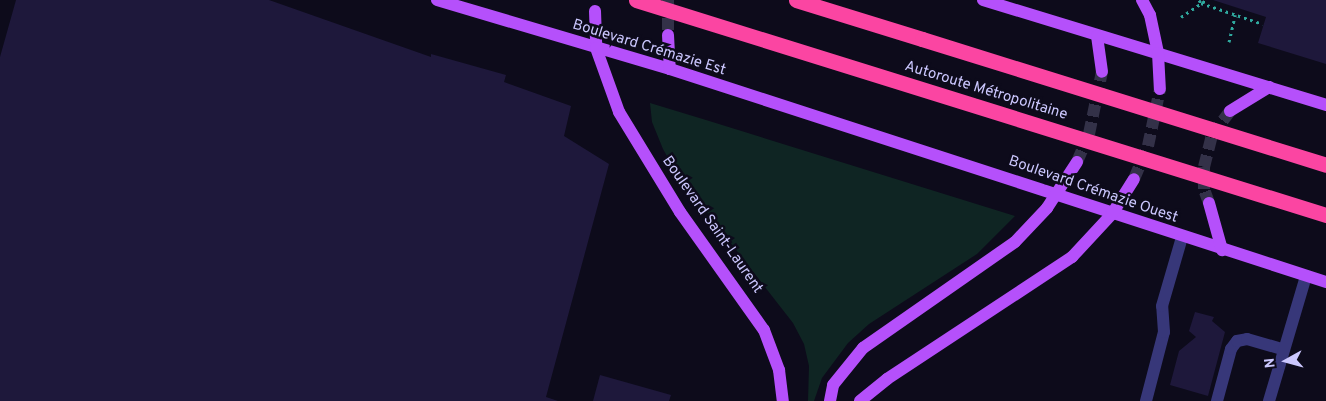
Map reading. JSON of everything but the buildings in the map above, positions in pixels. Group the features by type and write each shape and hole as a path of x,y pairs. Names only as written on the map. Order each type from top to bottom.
{"highway":[{"name":"Autoroute Métropolitaine","path":"636,0 1326,215"},
{"name":"Autoroute Métropolitaine","path":"796,0 1326,165"}],"main road":[{"name":"Boulevard Crémazie Est","path":"437,0 670,69 850,128"},
{"path":"982,0 1326,105"},
{"path":"1142,0 1150,15 1158,53 1160,89"},
{"name":"Boulevard Saint-Laurent","path":"595,12 596,48 619,112 652,169 764,330 779,370 783,401"},
{"path":"668,35 670,69"},
{"path":"1097,36 1102,72"},
{"path":"1230,111 1269,87"},
{"name":"Boulevard Crémazie Ouest","path":"850,128 1057,194 1222,250 1326,282"},
{"path":"830,401 833,385 863,348 1002,253 1033,224 1057,194 1077,162"},
{"path":"860,401 887,379 1061,265 1082,248 1112,214 1134,179"},
{"path":"1209,203 1222,250"}],"street":[{"path":"1146,401 1164,332 1162,306 1182,237"},
{"path":"1269,401 1306,276"},
{"path":"1217,401 1231,349 1238,341 1247,339 1283,349"}],"path":[{"path":"1181,17 1200,2 1206,0"},
{"path":"1200,2 1263,24"},
{"path":"1229,42 1235,15"}],"green space":[{"path":"650,103 1015,216 977,254 869,324 848,343 822,378 814,401 808,401 809,366 804,344 793,323 677,174 663,149 652,122"}],"tunnel":[{"path":"668,0 668,35"},
{"path":"1077,162 1089,134 1102,72"},
{"path":"1134,179 1148,146 1160,89"},
{"path":"1209,203 1204,189 1204,167 1212,135 1230,111"}]}
